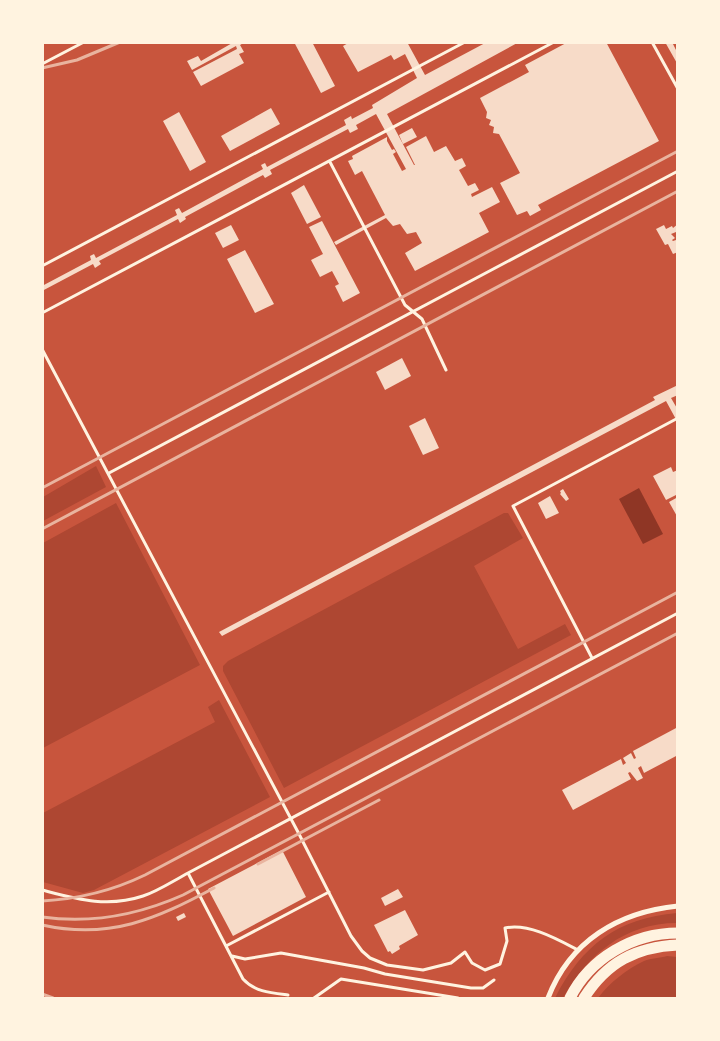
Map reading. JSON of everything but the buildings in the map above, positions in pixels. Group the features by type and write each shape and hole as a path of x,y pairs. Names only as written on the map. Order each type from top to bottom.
{"highway":[{"path":"570,998 593,967 621,947 651,936 678,933"},
{"path":"584,998 590,988 615,963 644,950 678,945"}],"street":[{"path":"548,998 559,974 578,950 604,930 644,911 678,906"}],"lane":[{"path":"42,64 84,42"},
{"path":"42,266 465,42"},
{"path":"42,313 554,42"},
{"path":"652,42 678,89"},
{"path":"330,162 406,305 422,319 446,370"},
{"path":"109,474 678,170"},
{"path":"42,349 291,818 351,936 362,951 370,958 387,965 423,970 451,962 465,952 472,963 485,970 500,964 507,941 505,928 513,926 547,935 578,950"},
{"path":"592,658 513,506 678,418"},
{"path":"42,890 88,902 102,902 143,896 678,613"},
{"path":"188,873 249,986 256,990 288,995"},
{"path":"226,946 329,892"},
{"path":"232,956 245,959 281,953 364,968 385,974 471,988 483,988 494,980"},
{"path":"314,998 341,979 458,998"}],"shaded area":[{"path":"96,466 106,487 43,521 43,497"},
{"path":"639,488 663,534 643,544 619,499"},
{"path":"116,503 200,665 43,748 43,543"},
{"path":"504,513 508,513 523,538 474,566 518,649 565,624 571,635 284,788 223,671 223,666 228,661"},
{"path":"219,700 270,797 94,890 83,893 43,882 43,813 215,722 208,707"},
{"path":"677,913 677,923 658,924 640,929 624,935 610,944 584,968 563,998 555,998 577,963 604,938 620,928 637,921"},
{"path":"667,956 677,957 677,998 598,998 613,982 631,968 647,960"}],"railway":[{"path":"42,68 77,60 120,42"},
{"path":"42,488 678,151"},
{"path":"42,529 678,191"},
{"path":"42,901 95,893 120,886 145,875 678,592"},
{"path":"42,917 78,919 114,916 149,908 183,895 678,633"},
{"path":"258,864 379,800"},
{"path":"42,925 89,930 132,924 172,909 214,888"},
{"path":"42,994 53,998"}]}
